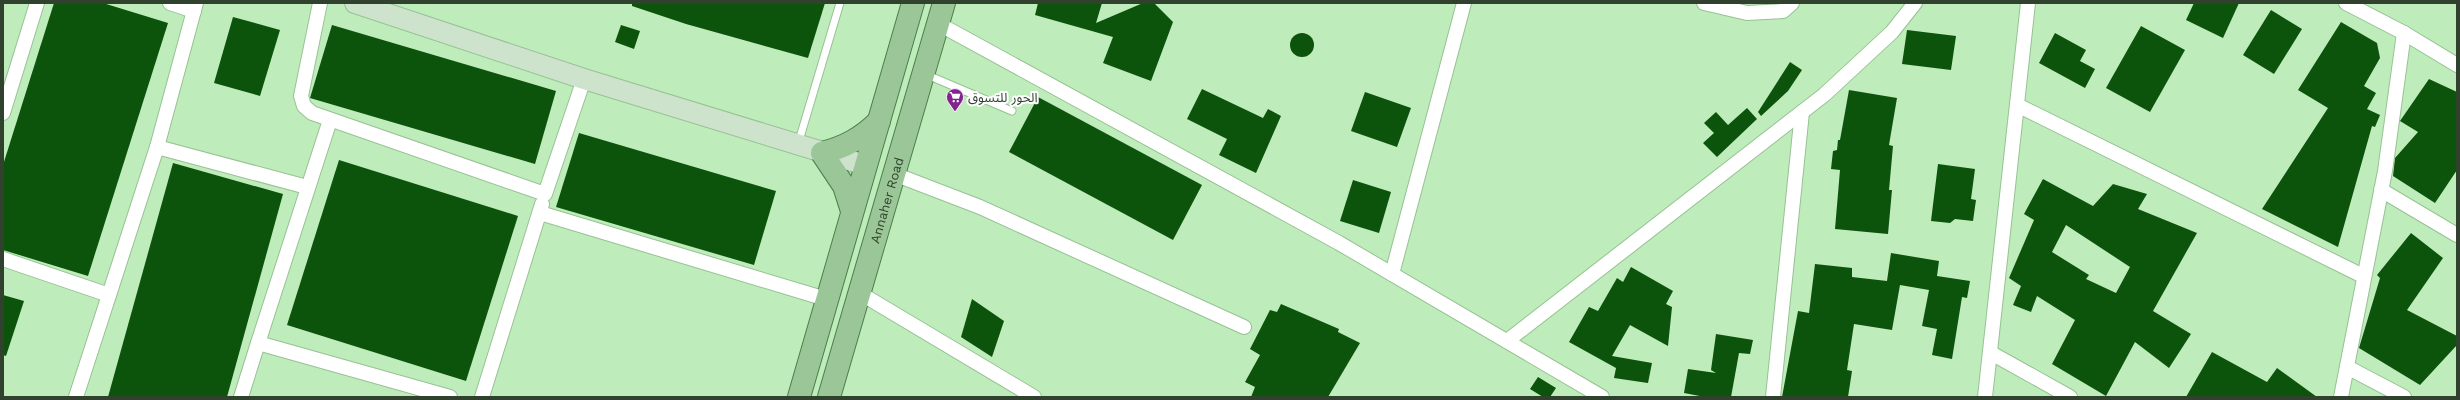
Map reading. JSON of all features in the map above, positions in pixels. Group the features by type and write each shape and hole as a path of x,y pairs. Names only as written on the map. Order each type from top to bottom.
{"main road":[{"path":"354,3 822,154 865,165"},
{"path":"799,397 912,3"},
{"name":"Annaher Road","path":"829,397 858,292 924,74 940,13"},
{"path":"822,154 850,144 861,138 879,121"},
{"path":"822,154 844,186 852,210"}],"street":[{"path":"3,113 37,3"},
{"path":"76,397 157,147 195,7 170,3"},
{"path":"320,3 302,96 304,106 312,114 545,194"},
{"path":"1392,274 1464,3"},
{"path":"1704,3 1747,13 1783,11 1792,3"},
{"path":"1507,341 1802,112 1892,32 1915,3"},
{"path":"1985,397 2028,3"},
{"path":"2351,4 2404,33 2457,65"},
{"path":"940,13 1602,397"},
{"path":"2341,397 2363,276 2381,190 2404,33"},
{"path":"482,397 545,194 584,78"},
{"path":"2017,105 2363,276"},
{"path":"1773,397 1802,112"},
{"path":"241,397 307,187 330,120"},
{"path":"157,147 307,187"},
{"path":"894,174 980,207 1244,327"},
{"path":"2381,190 2457,235"},
{"path":"540,213 826,299"},
{"path":"3,259 109,295"},
{"path":"858,292 1034,397"},
{"path":"258,343 450,397"},
{"path":"1991,353 2070,397"},
{"path":"2347,367 2404,397"}],"lane":[{"path":"797,146 840,3"},
{"path":"924,74 1012,111"}],"building":[{"path":"54,3 103,3 168,23 88,276 3,250 3,165"},
{"path":"632,3 825,3 808,58 686,24 632,6"},
{"path":"1038,3 1102,3 1096,23 1143,3 1154,3 1173,22 1151,81 1103,63 1113,37 1035,15"},
{"path":"2194,3 2239,3 2223,38 2186,20"},
{"path":"2271,10 2302,29 2274,74 2243,55"},
{"path":"233,17 280,30 260,96 214,83"},
{"path":"2341,22 2377,43 2380,58 2364,86 2376,93 2367,109 2380,115 2375,127 2372,126 2338,247 2262,209 2328,108 2298,90"},
{"path":"332,25 556,91 535,164 310,98"},
{"path":"621,25 640,31 634,49 615,42"},
{"path":"2141,26 2185,50 2150,112 2106,88"},
{"path":"1907,30 1956,36 1951,70 1902,64"},
{"path":"1302,33 1311,36 1314,45 1311,54 1302,57 1293,54 1290,45 1293,36"},
{"path":"2055,33 2086,50 2080,61 2095,69 2085,88 2039,63"},
{"path":"1790,62 1802,70 1788,91 1761,116 1758,112"},
{"path":"2429,79 2457,92 2457,170 2435,203 2393,176 2395,158 2418,132 2400,121"},
{"path":"1202,89 1263,118 1268,109 1281,116 1256,173 1219,155 1227,139 1187,119"},
{"path":"1849,90 1897,98 1889,145 1893,146 1889,190 1892,190 1888,234 1835,229 1840,170 1831,169 1833,151 1837,150 1838,140 1840,140"},
{"path":"1365,92 1411,108 1397,147 1351,131"},
{"path":"1038,97 1202,185 1173,240 1009,152"},
{"path":"1747,108 1757,119 1717,157 1703,143 1714,133 1704,123 1716,112 1728,125"},
{"path":"579,133 776,191 754,265 556,207"},
{"path":"339,160 518,216 466,381 287,325"},
{"path":"173,163 283,194 227,397 108,397"},
{"path":"1938,164 1975,169 1971,199 1976,200 1973,221 1955,219 1950,223 1931,221"},
{"path":"2043,179 2093,206 2113,184 2147,194 2138,209 2197,233 2153,311 2191,334 2169,368 2135,342 2106,396 2052,364 2075,320 2037,296 2031,312 2013,305 2021,286 2009,278 2034,220 2024,214","holes":["2066,225 2130,267 2116,293 2086,279 2089,275 2052,252"]},
{"path":"1353,180 1391,192 1379,233 1340,221"},
{"path":"2411,233 2443,258 2407,310 2457,336 2457,345 2420,385 2359,348 2380,278 2377,275"},
{"path":"1891,253 1939,261 1937,276 1970,281 1967,298 1962,297 1952,359 1932,355 1937,329 1922,326 1929,290 1900,285 1892,330 1854,324 1847,370 1852,371 1848,397 1782,397 1798,311 1809,313 1815,264 1852,268 1852,277 1887,281"},
{"path":"1631,267 1673,291 1666,304 1672,307 1668,346 1630,325 1612,356 1652,363 1648,383 1614,378 1616,368 1569,342 1589,307 1598,311 1617,278 1623,282"},
{"path":"3,295 24,301 6,356 3,355"},
{"path":"972,299 1004,321 992,357 961,337"},
{"path":"1281,304 1339,329 1338,332 1360,343 1328,397 1251,397 1255,387 1245,382 1260,355 1250,349 1270,310 1277,312"},
{"path":"1716,334 1753,340 1750,354 1739,353 1731,397 1705,397 1684,393 1688,369 1716,373 1711,370"},
{"path":"2212,352 2267,382 2277,368 2317,397 2186,397"},
{"path":"1538,377 1556,388 1550,397 1543,397 1530,389"}],"place":[{"name":"الحور للتسوق","path":"955,112"}]}
